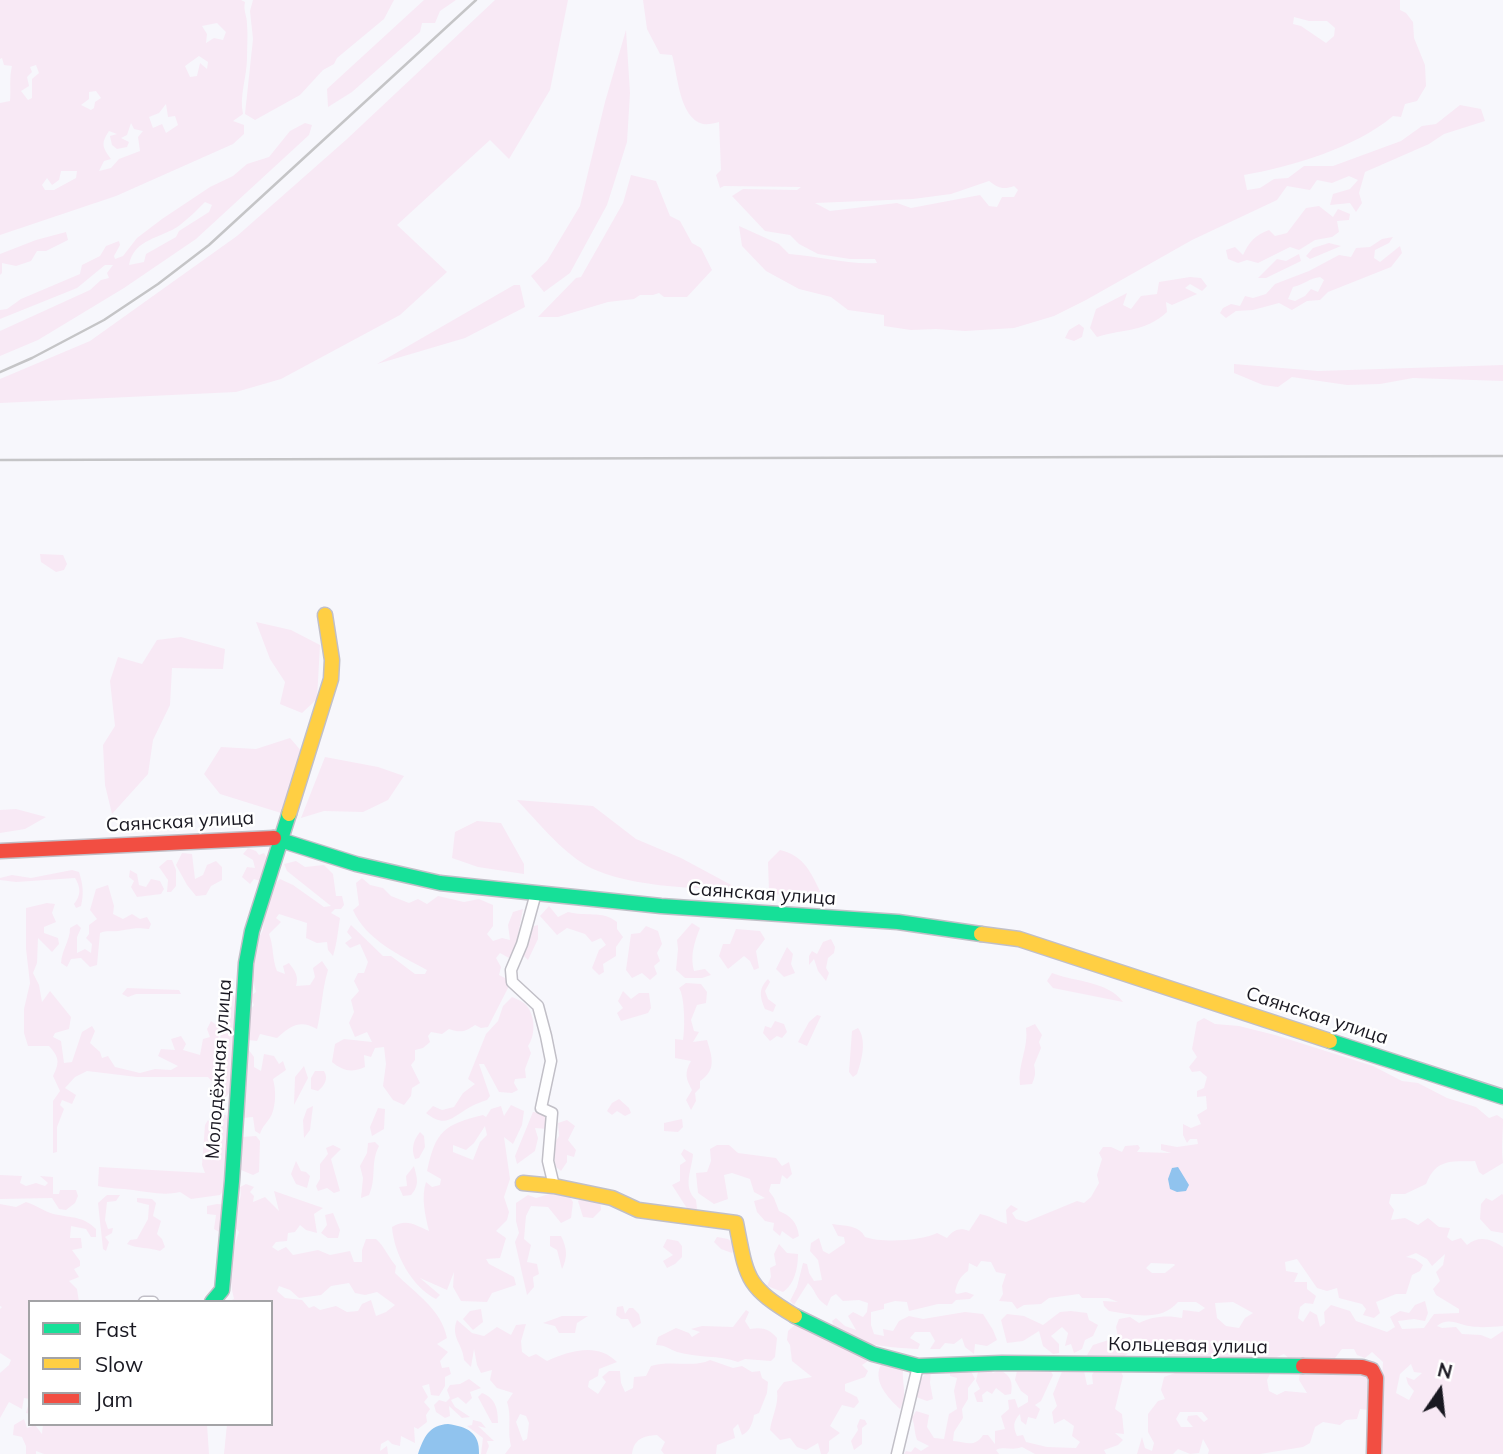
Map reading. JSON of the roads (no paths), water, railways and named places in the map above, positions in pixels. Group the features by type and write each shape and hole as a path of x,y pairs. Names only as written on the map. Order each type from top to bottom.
{"street":[{"name":"Молодёжная улица","path":"214,1300 222,1290 246,963 254,927 331,679 332,660 325,615"},
{"name":"Саянская улица","path":"0,851 260,837 282,840 356,864 416,878 661,906 898,922 1019,939 1503,1097"},
{"path":"536,893 522,944 511,970 512,982 538,1006 547,1036 551,1061 541,1108 552,1114 548,1161 554,1185"},
{"path":"523,1183 554,1185 612,1198 638,1210 736,1223 752,1285 764,1297 794,1316 873,1354 918,1366 897,1454"},
{"name":"Кольцевая улица","path":"918,1366 1009,1363 1362,1367 1372,1370 1376,1378 1374,1454"}],"water":[{"path":"1178,1167 1189,1185 1186,1191 1177,1192 1170,1189 1168,1179 1172,1168"},
{"path":"448,1424 471,1432 477,1440 479,1454 418,1454 432,1429"}],"railway":[{"path":"0,372 104,320 209,245 476,0"},
{"path":"0,460 1503,456"}]}
